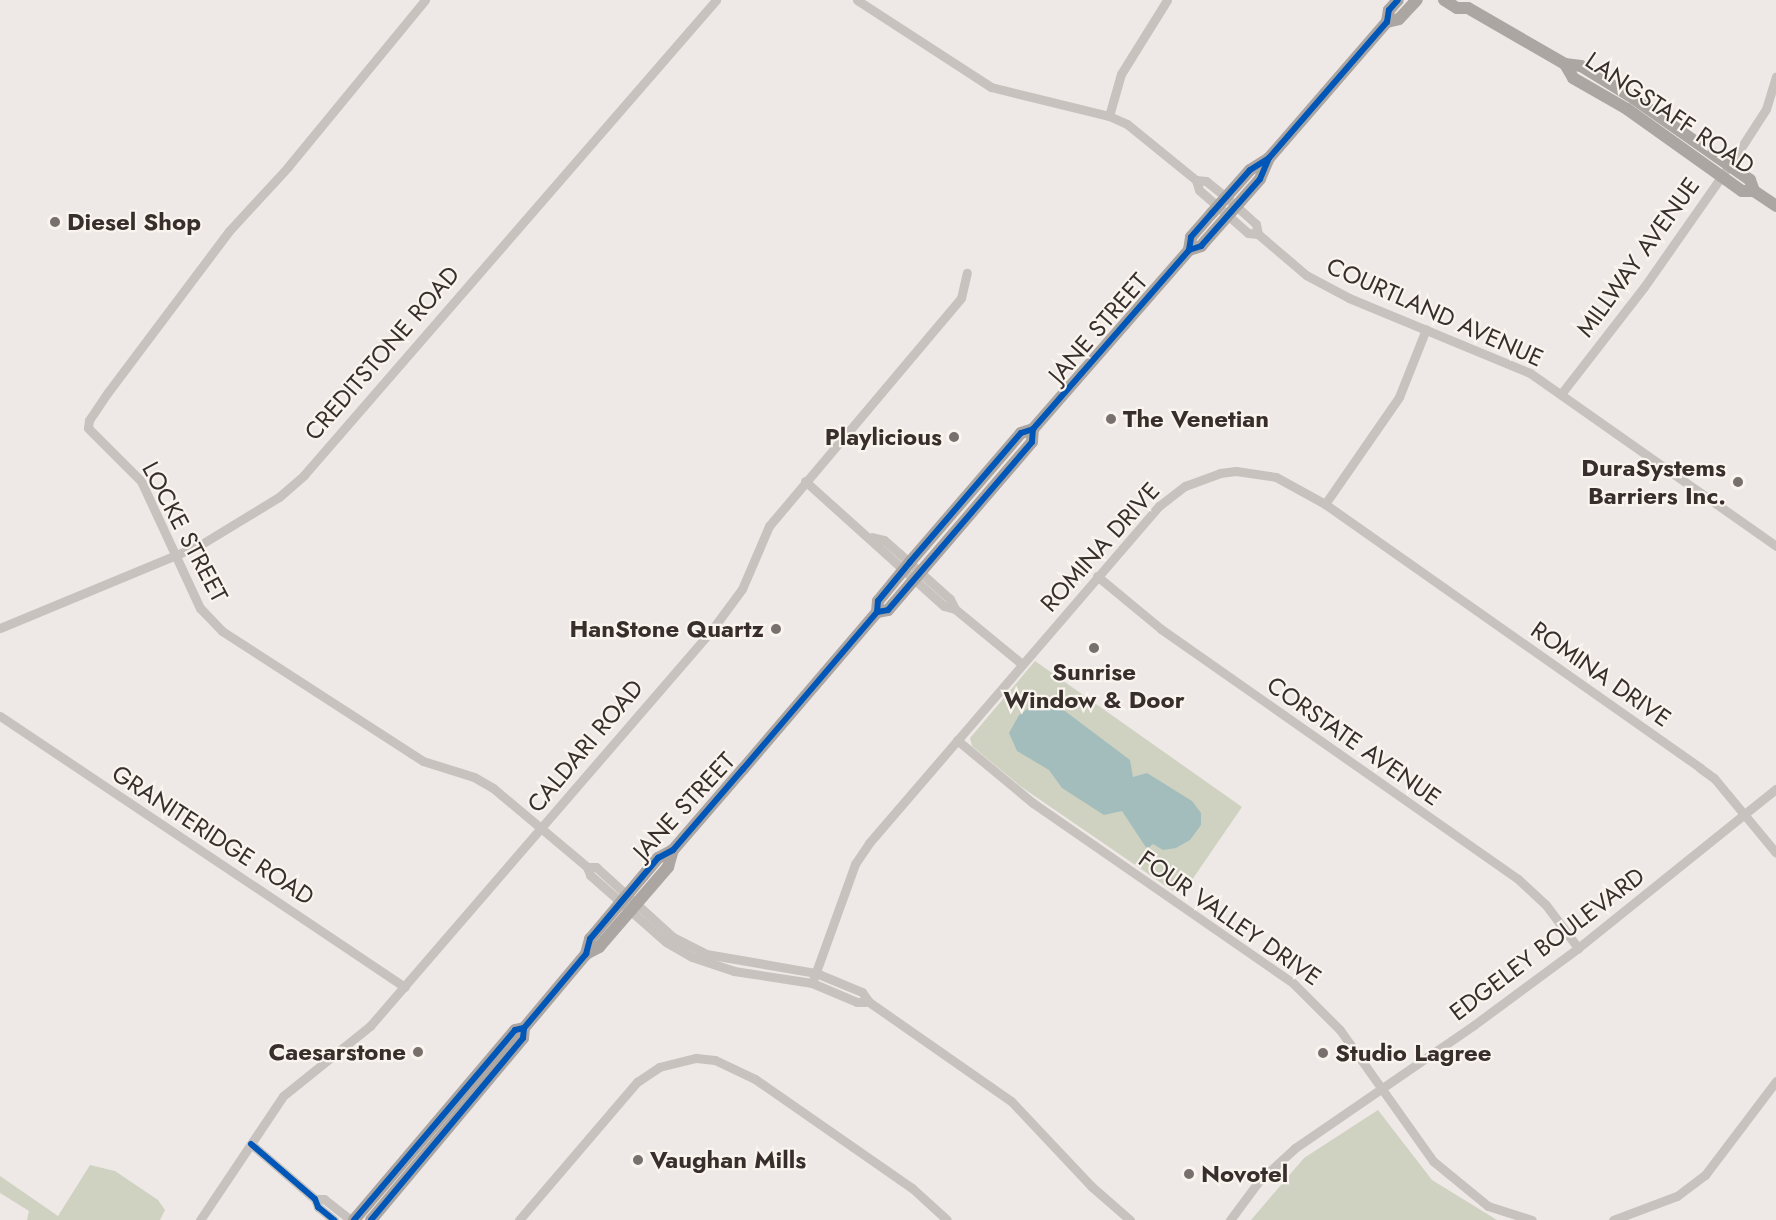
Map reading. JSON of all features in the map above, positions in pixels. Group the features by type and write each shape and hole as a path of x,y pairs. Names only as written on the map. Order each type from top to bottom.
{"main road":[{"name":"JANE STREET","path":"1189,250 1191,237 1250,170 1269,158 1387,22 1389,10 1398,0"},
{"name":"JANE STREET","path":"1387,22 1399,19 1417,0"},
{"name":"LANGSTAFF ROAD","path":"1444,0 1457,8 1465,4 1565,64 1581,66 1634,98 1750,180 1754,191"},
{"name":"LANGSTAFF ROAD","path":"1565,64 1573,78 1627,109 1742,191 1754,191 1776,206"},
{"name":"JANE STREET","path":"371,1220 523,1038 525,1028 586,954 590,939 629,903 658,858 673,850 877,612 878,601 1021,433 1033,429 1189,250 1202,246 1233,211 1260,179 1269,158"},
{"name":"JANE STREET","path":"877,612 888,610 1032,442 1033,429"},
{"name":"JANE STREET","path":"353,1220 515,1030 525,1028"}],"street":[{"name":"LOCKE STREET","path":"425,0 288,167 236,222 89,420 90,432 141,481 200,608 222,631 423,761 474,777 542,828 587,867 596,867 629,903"},
{"name":"CREDITSTONE ROAD","path":"0,628 174,555 254,516 304,475 716,0"},
{"name":"COURTLAND AVENUE","path":"857,0 991,87 1109,116 1143,134 1196,180 1206,181 1222,202 1233,211 1248,233 1258,234 1318,282 1530,373 1776,546"},
{"path":"1109,116 1121,74 1167,0"},
{"name":"MILLWAY AVENUE","path":"1561,394 1644,288 1729,166 1766,109 1776,77"},
{"name":"CALDARI ROAD","path":"200,1220 294,1083 370,1026 711,631 742,589 765,533 805,481 961,298 967,273"},
{"path":"1325,504 1399,397 1426,329"},
{"name":"ROMINA DRIVE","path":"812,983 855,864 1022,663 1171,495 1220,473 1236,471 1276,477 1325,504 1698,766 1746,817"},
{"path":"805,481 872,537 884,540 944,606 955,609 1022,663"},
{"name":"CORSTATE AVENUE","path":"1097,576 1161,629 1518,879 1546,905 1578,948"},
{"name":"GRANITERIDGE ROAD","path":"0,716 405,987"},
{"name":"FOUR VALLEY DRIVE","path":"957,740 1033,803 1293,982 1334,1024 1433,1161 1461,1188 1488,1206 1532,1220"},
{"name":"EDGELEY BOULEVARD","path":"1230,1220 1276,1164 1578,948 1746,817 1776,789"},
{"path":"1746,817 1776,853"},
{"path":"629,903 673,937 706,954 816,973 862,992 869,1002 1011,1101 1091,1186 1130,1220"},
{"path":"629,903 666,942 713,966 812,983 857,1002 869,1002"},
{"path":"519,1220 637,1082 659,1066 696,1058 737,1068 755,1079 912,1188 947,1220"},
{"path":"1613,1220 1677,1196 1705,1174 1776,1081"},
{"path":"251,1144 315,1199 318,1207 334,1220"},
{"path":"315,1199 324,1199 353,1220"}],"green space":[{"path":"1035,661 1242,807 1185,890 1176,893 1020,786 972,746 970,738"},
{"path":"1378,1110 1432,1180 1497,1220 1251,1220 1304,1158"},
{"path":"90,1165 115,1171 158,1200 165,1210 160,1220 27,1220 29,1211 0,1193 0,1176 58,1216"}],"water":[{"path":"1053,702 1130,760 1133,777 1147,773 1192,801 1201,813 1201,825 1190,840 1176,848 1163,850 1153,844 1147,849 1122,811 1104,815 1062,788 1049,770 1017,751 1009,733 1019,715 1036,703"}],"cycle path":[{"path":"371,1220 523,1038 524,1028 586,954 590,939 658,858 673,850 743,769 877,612 878,601 910,562 1021,433 1033,429 1189,250 1191,237 1250,170 1269,158 1387,22 1389,10 1398,0"},
{"path":"1189,250 1201,246 1260,179 1269,158"},
{"path":"877,612 888,610 1032,442 1033,429"},
{"path":"354,1220 515,1030 524,1028"},
{"path":"251,1144 315,1199 318,1207 334,1220"}],"place":[{"name":"Diesel Shop","path":"55,222"},
{"name":"The Venetian","path":"1111,419"},
{"name":"Playlicious","path":"954,437"},
{"name":"DuraSystems Barriers Inc.","path":"1738,482"},
{"name":"HanStone Quartz","path":"776,629"},
{"name":"Sunrise Window & Door","path":"1094,648"},
{"name":"Caesarstone","path":"418,1052"},
{"name":"Studio Lagree","path":"1323,1053"},
{"name":"Vaughan Mills","path":"638,1160"},
{"name":"Novotel","path":"1189,1174"}]}
